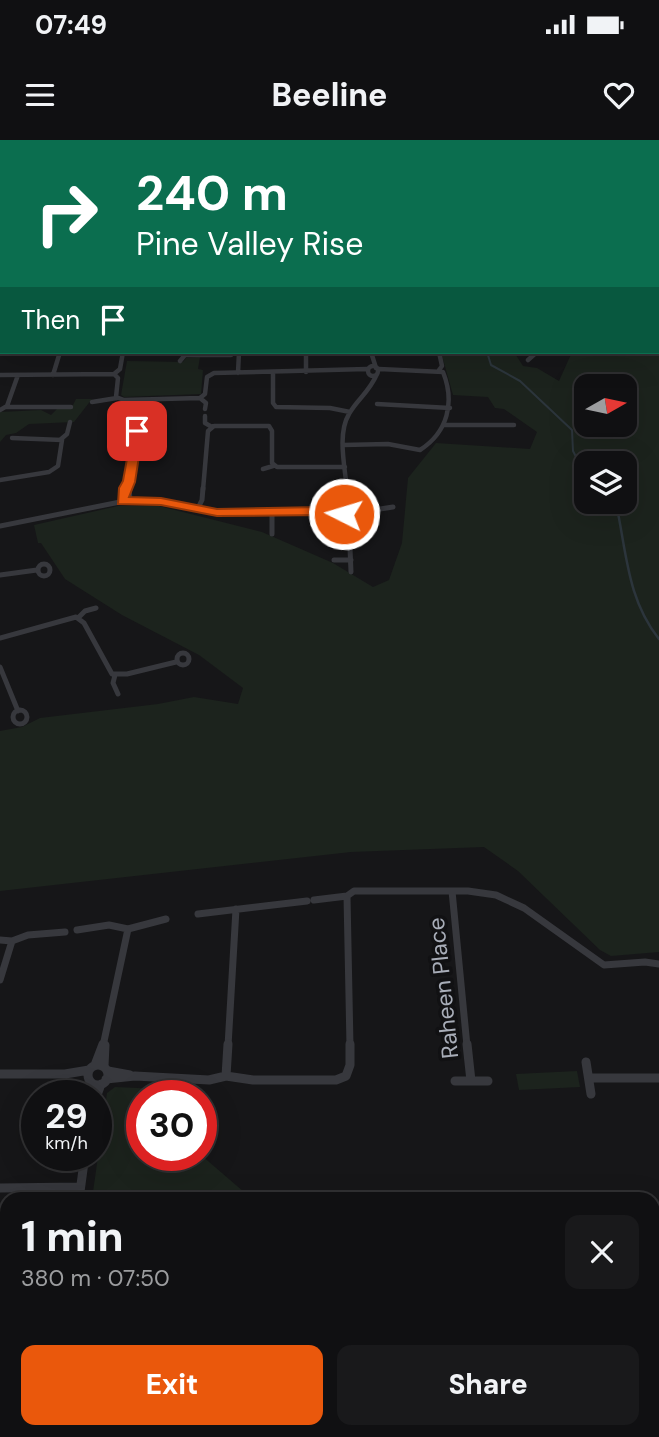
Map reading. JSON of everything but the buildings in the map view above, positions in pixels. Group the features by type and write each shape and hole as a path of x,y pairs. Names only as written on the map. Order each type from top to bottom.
{"street":[{"path":"0,140 12,140"},
{"path":"53,375 59,354"},
{"path":"0,376 114,374 120,369 123,354"},
{"path":"180,361 183,354"},
{"path":"207,354 231,355"},
{"path":"238,373 239,354"},
{"path":"306,354 306,372"},
{"path":"371,354 378,371"},
{"path":"439,354 442,366 439,370"},
{"path":"528,360 535,354"},
{"path":"372,360 368,371 373,382"},
{"path":"92,402 117,398 200,398 205,395 209,375 439,370 445,375 450,408 444,425 420,450 388,444 343,445"},
{"path":"351,572 349,525 352,511 347,496 343,427 350,412 369,392 378,371"},
{"path":"272,372 272,403 275,407 330,408 350,412"},
{"path":"114,374 118,378 117,398"},
{"path":"6,407 18,375"},
{"path":"200,398 206,402 205,409"},
{"path":"130,500 129,482 142,400"},
{"path":"377,404 450,408"},
{"path":"0,410 6,407 50,412 71,407"},
{"path":"205,416 205,423 212,427 269,426 272,431 274,466"},
{"path":"12,438 60,440 67,434 70,422"},
{"path":"444,425 500,428 514,425"},
{"path":"197,510 202,500 208,433 212,427"},
{"path":"0,480 56,468 63,445 60,440"},
{"path":"262,468 345,467"},
{"path":"122,501 129,482"},
{"path":"347,496 343,511 349,525"},
{"path":"0,526 130,500 169,503 217,513 352,511 393,507"},
{"path":"272,512 272,534"},
{"path":"334,560 351,560"},
{"path":"0,575 37,570"},
{"path":"78,618 85,611 96,608"},
{"path":"0,637 66,618 78,618 84,622 107,669 115,674 176,662"},
{"path":"0,667 18,711"},
{"path":"115,674 113,685 118,695"},
{"path":"198,914 280,906 347,896 354,891 488,893 514,902 604,965 645,962 659,964"},
{"name":"Raheen Place","path":"453,891 471,1081"},
{"path":"0,1074 101,1072 209,1080 226,1076 253,1080 336,1080 346,1076 350,1065 347,896"},
{"path":"226,1076 236,909"},
{"path":"77,930 109,925 128,929 166,919"},
{"path":"99,1080 128,929"},
{"path":"0,940 12,941 28,935 65,932"},
{"path":"0,980 12,941"},
{"path":"586,1062 591,1094"},
{"path":"90,1080 101,1072"},
{"path":"90,1080 101,1072"},
{"path":"65,1074 86,1080"},
{"path":"589,1078 659,1078"},
{"name":"Raheen Place","path":"455,1081 488,1081"},
{"path":"80,1192 82,1171"},
{"path":"0,1188 80,1187"}],"shaded area":[{"path":"442,354 515,354 523,366 537,368 559,381 571,354 659,354 659,952 611,956 600,950 518,871 484,847 351,852 0,891 0,731 22,727 40,718 194,697 238,704 243,688 199,655 122,615 65,579 41,543 38,543 34,525 118,506 159,506 262,532 333,563 373,587 389,580 402,543 408,478 436,443 530,449 537,432 504,409 495,408 488,397 453,395"},
{"path":"200,357 198,369 203,370 201,394 121,395 127,361 183,362 186,358"},
{"path":"76,399 92,399 74,422 29,424 16,433 6,435 0,442 0,412 41,410 51,415 57,409 71,409"},
{"path":"577,1071 580,1087 519,1090 516,1074"},
{"path":"115,1087 126,1087 126,1171 217,1171 217,1169 244,1192 93,1192 96,1171 112,1171 112,1089"}],"waterway":[{"path":"488,354 491,365 520,381 572,430 574,453"},
{"path":"618,514 635,595 659,639"}],"route":[{"path":"137,431 129,482 122,501 161,501 217,513 322,511 344,514"}]}
